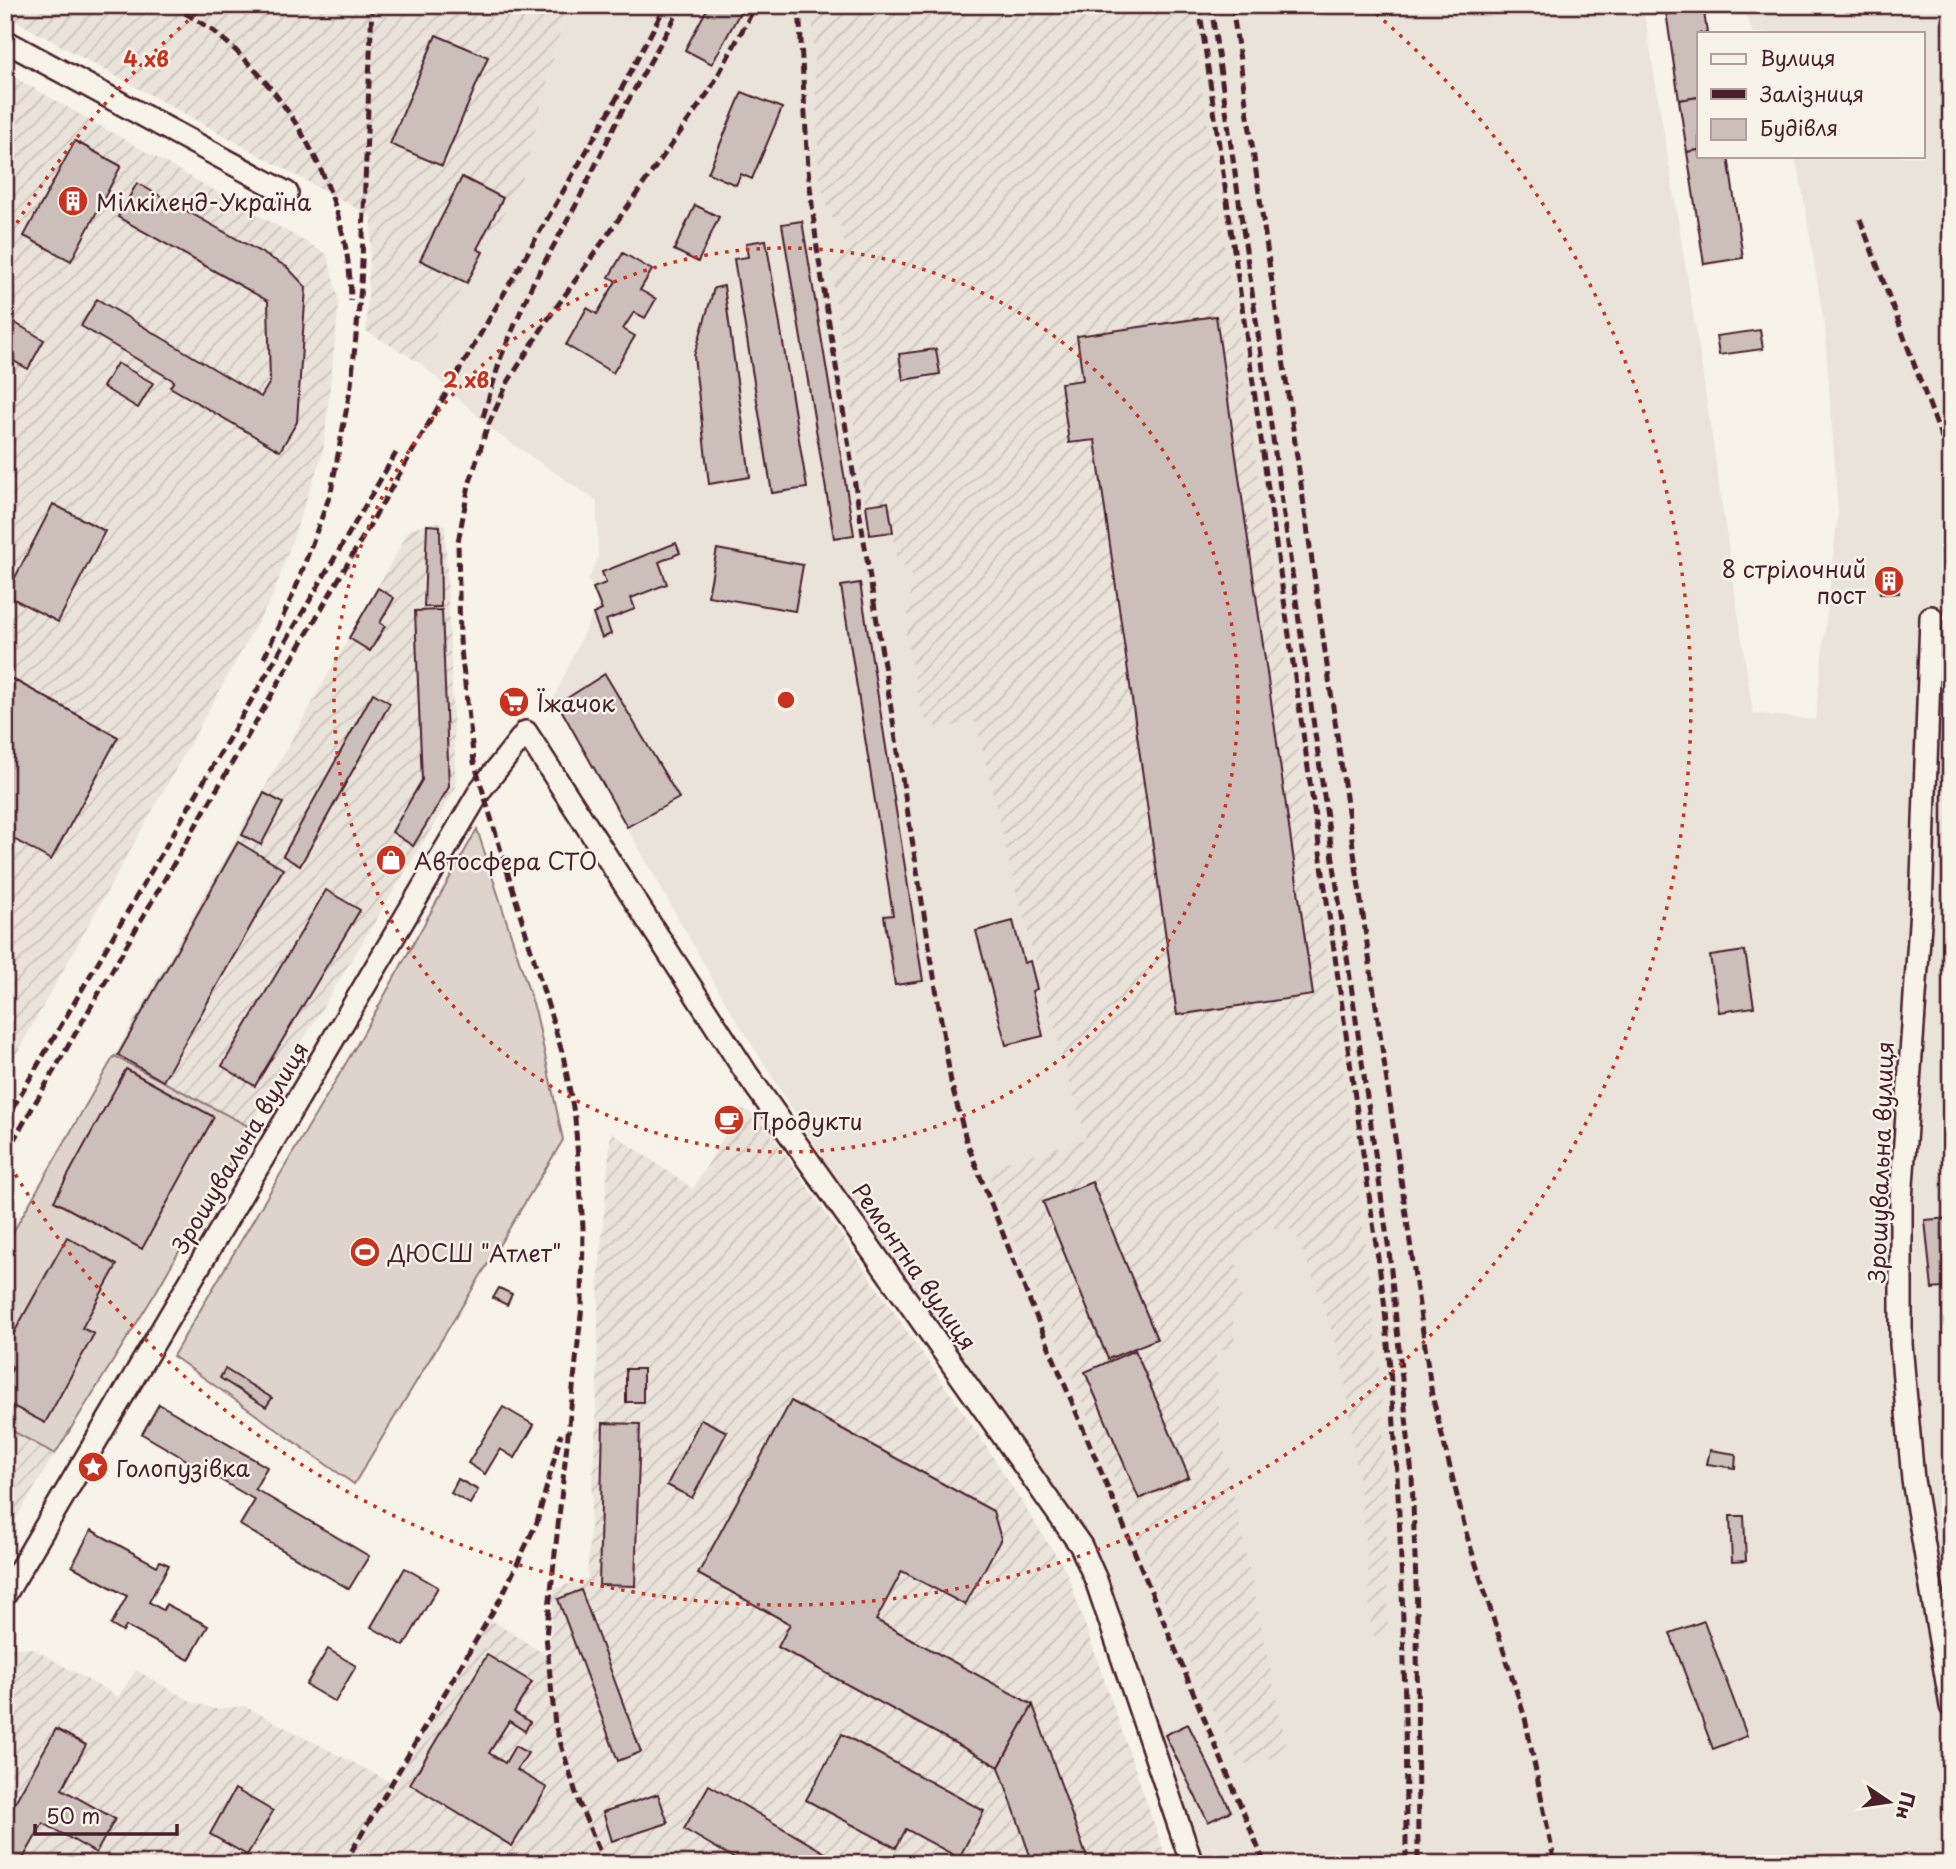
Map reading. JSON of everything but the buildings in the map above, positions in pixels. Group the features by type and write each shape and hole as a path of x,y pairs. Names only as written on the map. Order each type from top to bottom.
{"street":[{"path":"5,41 287,193"},
{"name":"Зрошувальна вулиця","path":"1931,617 1921,909 1901,1200 1901,1344 1913,1480 1951,1706"},
{"name":"Зрошувальна вулиця","path":"5,1595 481,789 526,732"},
{"name":"Ремонтна вулиця","path":"526,732 747,1074 1081,1546 1096,1580 1192,1864"}],"shaded area":[{"path":"5,5 567,5 522,181 420,363 366,331 372,217 5,15"},
{"path":"567,5 1643,5 1698,343 1753,713 1815,720 1838,512 1825,329 1800,176 1795,158 1924,158 1924,32 1753,32 1742,5 1951,5 1951,1864 1199,1864 1098,1560 1035,1463 830,1169 726,1003 554,698 600,597 588,580 598,558 597,501 495,432 420,363 522,181"},
{"path":"812,5 1190,5 1346,1087 1379,1364 1386,1479 1388,1635 1366,1636 1371,1625 1366,1536 1343,1368 1325,1309 1296,1233 1286,1226 1253,1230 1254,1244 1245,1251 1235,1253 1243,1309 1232,1311 1235,1345 1216,1352 1220,1431 1288,1754 1240,1765 1196,1678 986,1168 1086,1139 1014,883 976,722 939,728 927,722 920,704 906,635 912,576 895,554 893,532 870,535 829,256 845,254 843,228 827,212 825,195 820,187"},
{"path":"5,72 327,254 339,302 323,452 273,595 5,1074"},
{"path":"438,521 445,526 456,788 250,1127 114,1056 410,529"},
{"name":"ДЮСШ \"Атлет\"","path":"477,829 536,1013 563,1140 354,1484 173,1356 362,1036"},
{"path":"114,1056 250,1127 156,1292 55,1454 5,1427 5,1246"},
{"path":"741,1108 760,1118 978,1434 1067,1573 1168,1864 5,1864 5,1648 32,1648 118,1697 136,1670 194,1703 216,1709 244,1706 394,1784 488,1618 549,1657 554,1589 587,1578 596,1424 599,1271 611,1132 693,1189"},
{"path":"5,1427 55,1454 5,1537"}],"railway":[{"path":"172,5 212,30 245,60 271,88 313,153 341,225 351,301"},
{"path":"264,658 295,590 331,492 351,385 361,287 372,5"},
{"path":"5,1155 612,107 666,5"},
{"path":"483,417 501,357 532,285 576,205 620,115 682,5"},
{"path":"605,1864 579,1803 555,1725 546,1636 582,1306 583,1227 575,1118 563,1055 474,762 460,641 458,542 469,485 487,428 508,382 548,319 710,90 756,5"},
{"path":"799,5 808,169 817,248 951,1082 967,1143 1026,1292 1265,1864"},
{"path":"1199,5 1384,1300 1402,1582 1406,1864"},
{"path":"1211,5 1389,1251 1412,1476 1417,1612 1418,1864"},
{"path":"1232,5 1432,1395 1467,1536 1525,1718 1555,1864"},
{"path":"1860,219 1951,463"},
{"path":"5,1121 396,453"},
{"path":"344,1864 502,1596 537,1522 561,1434"}],"place":[{"name":"Мілкіленд-Україна","path":"73,201"},
{"name":"8 стрілочний пост","path":"1889,581"},
{"name":"Їжачок","path":"514,702"},
{"name":"Автосфера СТО","path":"391,860"},
{"name":"Продукти","path":"729,1120"},
{"name":"ДЮСШ \"Атлет\"","path":"365,1252"},
{"name":"Голопузівка","path":"93,1467"}]}
